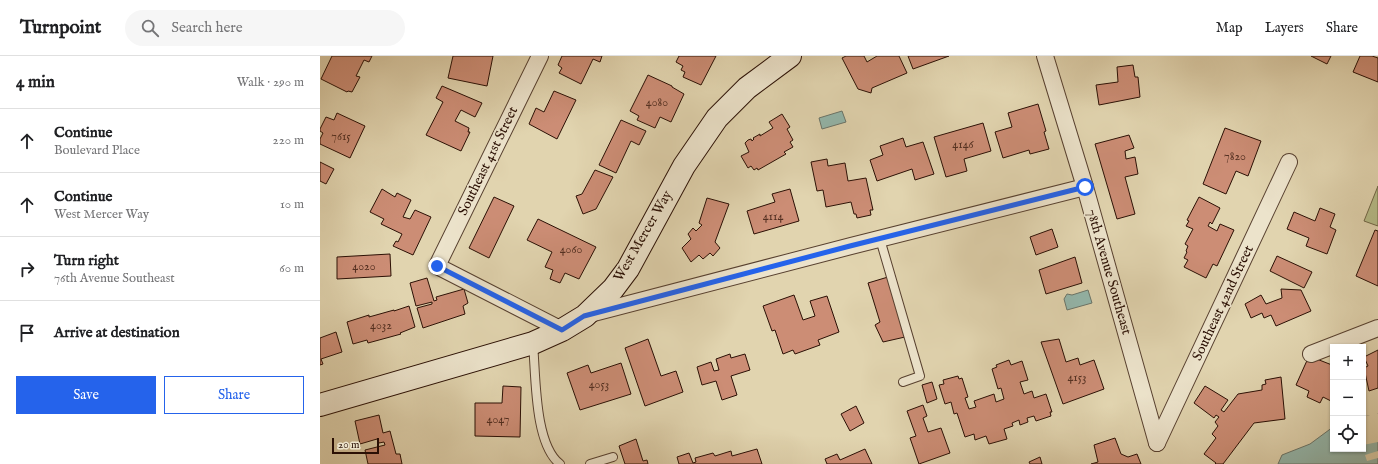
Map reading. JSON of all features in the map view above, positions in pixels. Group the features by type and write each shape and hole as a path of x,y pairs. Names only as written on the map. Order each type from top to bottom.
{"street":[{"name":"Southeast 41st Street","path":"540,56 437,266 562,330"},
{"name":"West Mercer Way","path":"320,405 533,343 562,330 584,316 613,289 628,269 684,166 717,118 747,88 790,56"},
{"name":"78th Avenue Southeast","path":"1045,56 1085,187 1156,443"},
{"name":"Southeast 42nd Street","path":"1156,443 1290,162"},
{"path":"584,316 1085,187"},
{"path":"1311,354 1378,328"}],"lane":[{"path":"880,239 920,376 903,382"},
{"path":"533,343 537,396 544,439 548,450 554,459 560,464"},
{"path":"590,464 613,457"}],"green space":[{"path":"1378,186 1378,226 1364,221"}],"water":[{"path":"842,111 846,122 822,129 819,118"},
{"path":"1088,290 1092,303 1067,310 1064,299 1067,294 1072,295"},
{"path":"1378,414 1378,464 1278,464 1282,455 1310,444 1330,429 1330,452 1366,452 1366,416"}],"pier":[{"path":"1376,412 1378,414 1378,442 1366,444 1366,416"},
{"path":"1378,451 1378,458 1367,461 1365,455"}],"building":[{"path":"332,56 372,56 369,62 364,60 356,76 360,77 352,92 347,92 321,79"},
{"path":"453,56 493,56 487,86 448,78"},
{"path":"562,56 602,56 600,62 593,59 581,84 559,73 562,68 558,65"},
{"path":"679,56 716,56 701,85 683,77 685,72 681,70 683,66 676,62"},
{"path":"846,56 864,56 867,62 877,56 899,56 907,73 872,88 871,93 858,89 842,58"},
{"path":"908,56 949,56 913,69"},
{"path":"1311,56 1331,56 1327,64"},
{"path":"1360,56 1372,56 1378,58 1378,82 1353,72"},
{"path":"1133,65 1135,77 1138,77 1140,97 1099,105 1096,85 1118,82 1117,67"},
{"path":"648,75 672,86 684,94 671,122 660,117 655,128 637,120 639,116 630,111"},
{"path":"442,86 482,103 475,117 461,110 455,121 469,128 468,132 470,132 461,151 426,135 443,102 436,98"},
{"path":"554,91 576,100 557,139 529,124 536,108 544,112"},
{"path":"1038,104 1046,131 1044,132 1049,149 1030,154 1029,150 1003,158 995,132 1012,127 1008,113"},
{"path":"337,113 365,126 350,158 320,144 320,139 323,133 320,129 326,117 334,120"},
{"path":"782,114 790,127 787,129 793,140 790,142 793,147 784,152 786,154 758,170 757,168 754,170 751,166 748,168 741,156 749,152 745,143 751,139 752,141 754,139 753,138 760,134 760,136 773,128 769,122"},
{"path":"621,120 646,131 639,145 631,141 616,173 599,165"},
{"path":"983,123 991,151 964,159 967,171 946,177 934,137"},
{"path":"1225,128 1261,141 1248,176 1236,171 1226,194 1203,184"},
{"path":"1129,135 1134,148 1125,151 1126,159 1135,157 1138,174 1125,177 1135,214 1117,219 1095,144"},
{"path":"903,138 906,147 923,142 934,174 915,180 912,169 877,181 870,160 883,155 880,146"},
{"path":"827,159 828,166 845,163 848,181 866,178 873,210 870,210 871,215 857,218 856,214 854,214 851,202 826,207 823,190 817,191 811,162"},
{"path":"320,162 334,169 326,184 320,181"},
{"path":"595,170 613,177 596,209 583,214 576,196 582,194"},
{"path":"382,189 395,197 397,193 411,200 403,217 410,219 415,210 431,217 413,255 393,246 396,241 398,242 402,234 381,224 384,219 370,212"},
{"path":"790,189 799,221 754,234 747,211 775,202 772,194"},
{"path":"494,197 514,206 489,258 469,248"},
{"path":"1199,197 1220,208 1212,224 1210,222 1208,226 1217,231 1220,224 1234,230 1217,266 1213,264 1206,278 1184,267 1188,260 1184,258 1188,246 1185,244 1193,229 1186,226 1189,221 1187,220"},
{"path":"707,198 729,204 715,242 720,248 713,256 710,253 703,259 699,255 691,262 682,248 691,239 688,234 693,228 696,231 702,225 699,223"},
{"path":"1320,208 1335,214 1330,227 1336,230 1327,254 1306,246 1309,238 1287,229 1294,212 1315,221"},
{"path":"538,219 596,247 579,279 565,273 560,283 550,279 553,270 545,267 552,252 527,240"},
{"path":"1052,229 1058,247 1036,255 1030,237"},
{"path":"1375,230 1378,231 1378,286 1356,276"},
{"path":"390,254 391,276 337,279 337,257"},
{"path":"1277,256 1312,272 1304,288 1270,271"},
{"path":"1075,257 1082,283 1046,294 1039,270"},
{"path":"888,277 905,337 883,342 875,325 880,322 868,283"},
{"path":"427,278 434,301 437,300 436,297 464,289 468,303 463,306 465,314 423,328 417,308 432,304 432,302 416,306 410,283"},
{"path":"1281,289 1301,290 1311,311 1276,326 1271,315 1264,318 1262,313 1251,318 1245,304 1261,295 1266,304 1282,298"},
{"path":"794,295 803,320 815,316 810,301 827,296 839,332 818,340 820,345 795,354 793,350 783,354 775,330 772,331 763,306"},
{"path":"409,306 415,327 400,333 401,334 368,343 367,340 353,344 347,322 369,315 369,317"},
{"path":"336,332 342,352 321,359 323,364 320,365 320,338"},
{"path":"648,339 661,376 676,371 683,392 645,406 625,348"},
{"path":"1059,339 1066,362 1078,358 1080,365 1094,360 1104,389 1063,404 1041,342"},
{"path":"1378,350 1378,388 1369,391 1366,377 1366,367 1368,366 1366,356"},
{"path":"730,354 731,358 745,354 750,370 731,376 737,395 722,400 716,381 702,385 697,367 711,362 714,371 719,370 716,359"},
{"path":"1309,356 1330,364 1330,400 1323,397 1320,403 1307,397 1309,391 1296,385"},
{"path":"1009,360 1011,365 1022,361 1028,380 1020,382 1024,394 1032,391 1034,398 1046,394 1052,412 1050,412 1051,416 1036,421 1034,416 1027,418 1028,422 1020,425 1019,420 1012,423 1013,426 1004,429 1007,439 989,444 986,436 975,440 974,434 965,437 957,413 954,414 951,402 945,404 939,385 944,384 943,380 958,376 959,379 962,378 968,397 965,398 969,409 976,407 974,401 994,394 996,402 1004,399 1001,388 998,389 992,369 997,367 996,365"},
{"path":"621,363 631,394 580,410 567,373 588,365 591,373"},
{"path":"1281,377 1285,419 1254,423 1223,464 1215,464 1216,463 1204,454 1216,438 1212,434 1218,426 1215,422 1219,417 1216,415 1214,418 1194,403 1205,386 1228,400 1221,410 1224,412 1238,394 1262,390 1262,385 1266,384 1265,380"},
{"path":"932,382 937,399 927,403 922,385"},
{"path":"503,386 521,387 520,437 475,436 475,403 502,403"},
{"path":"923,405 927,416 923,418 928,432 941,428 950,453 919,464 910,438 916,436 907,411"},
{"path":"856,406 864,423 850,431 841,414"},
{"path":"379,415 383,433 390,431 396,454 400,454 402,464 368,464 365,450 385,445 384,442 379,443 377,439 360,444 355,421"},
{"path":"1115,438 1121,454 1128,457 1137,454 1141,464 1091,464 1098,462 1094,445"},
{"path":"636,439 643,461 647,460 648,464 625,464 619,446"},
{"path":"757,449 762,464 679,464 677,457 689,453 693,463 696,462 695,458 713,453 715,456 731,451 732,456"},
{"path":"865,449 872,464 827,464 825,459 837,454 840,460"},
{"path":"1040,457 1042,464 1030,464 1029,462"}],"route":[{"path":"437,266 562,330 584,316 850,246 1085,187"}]}
